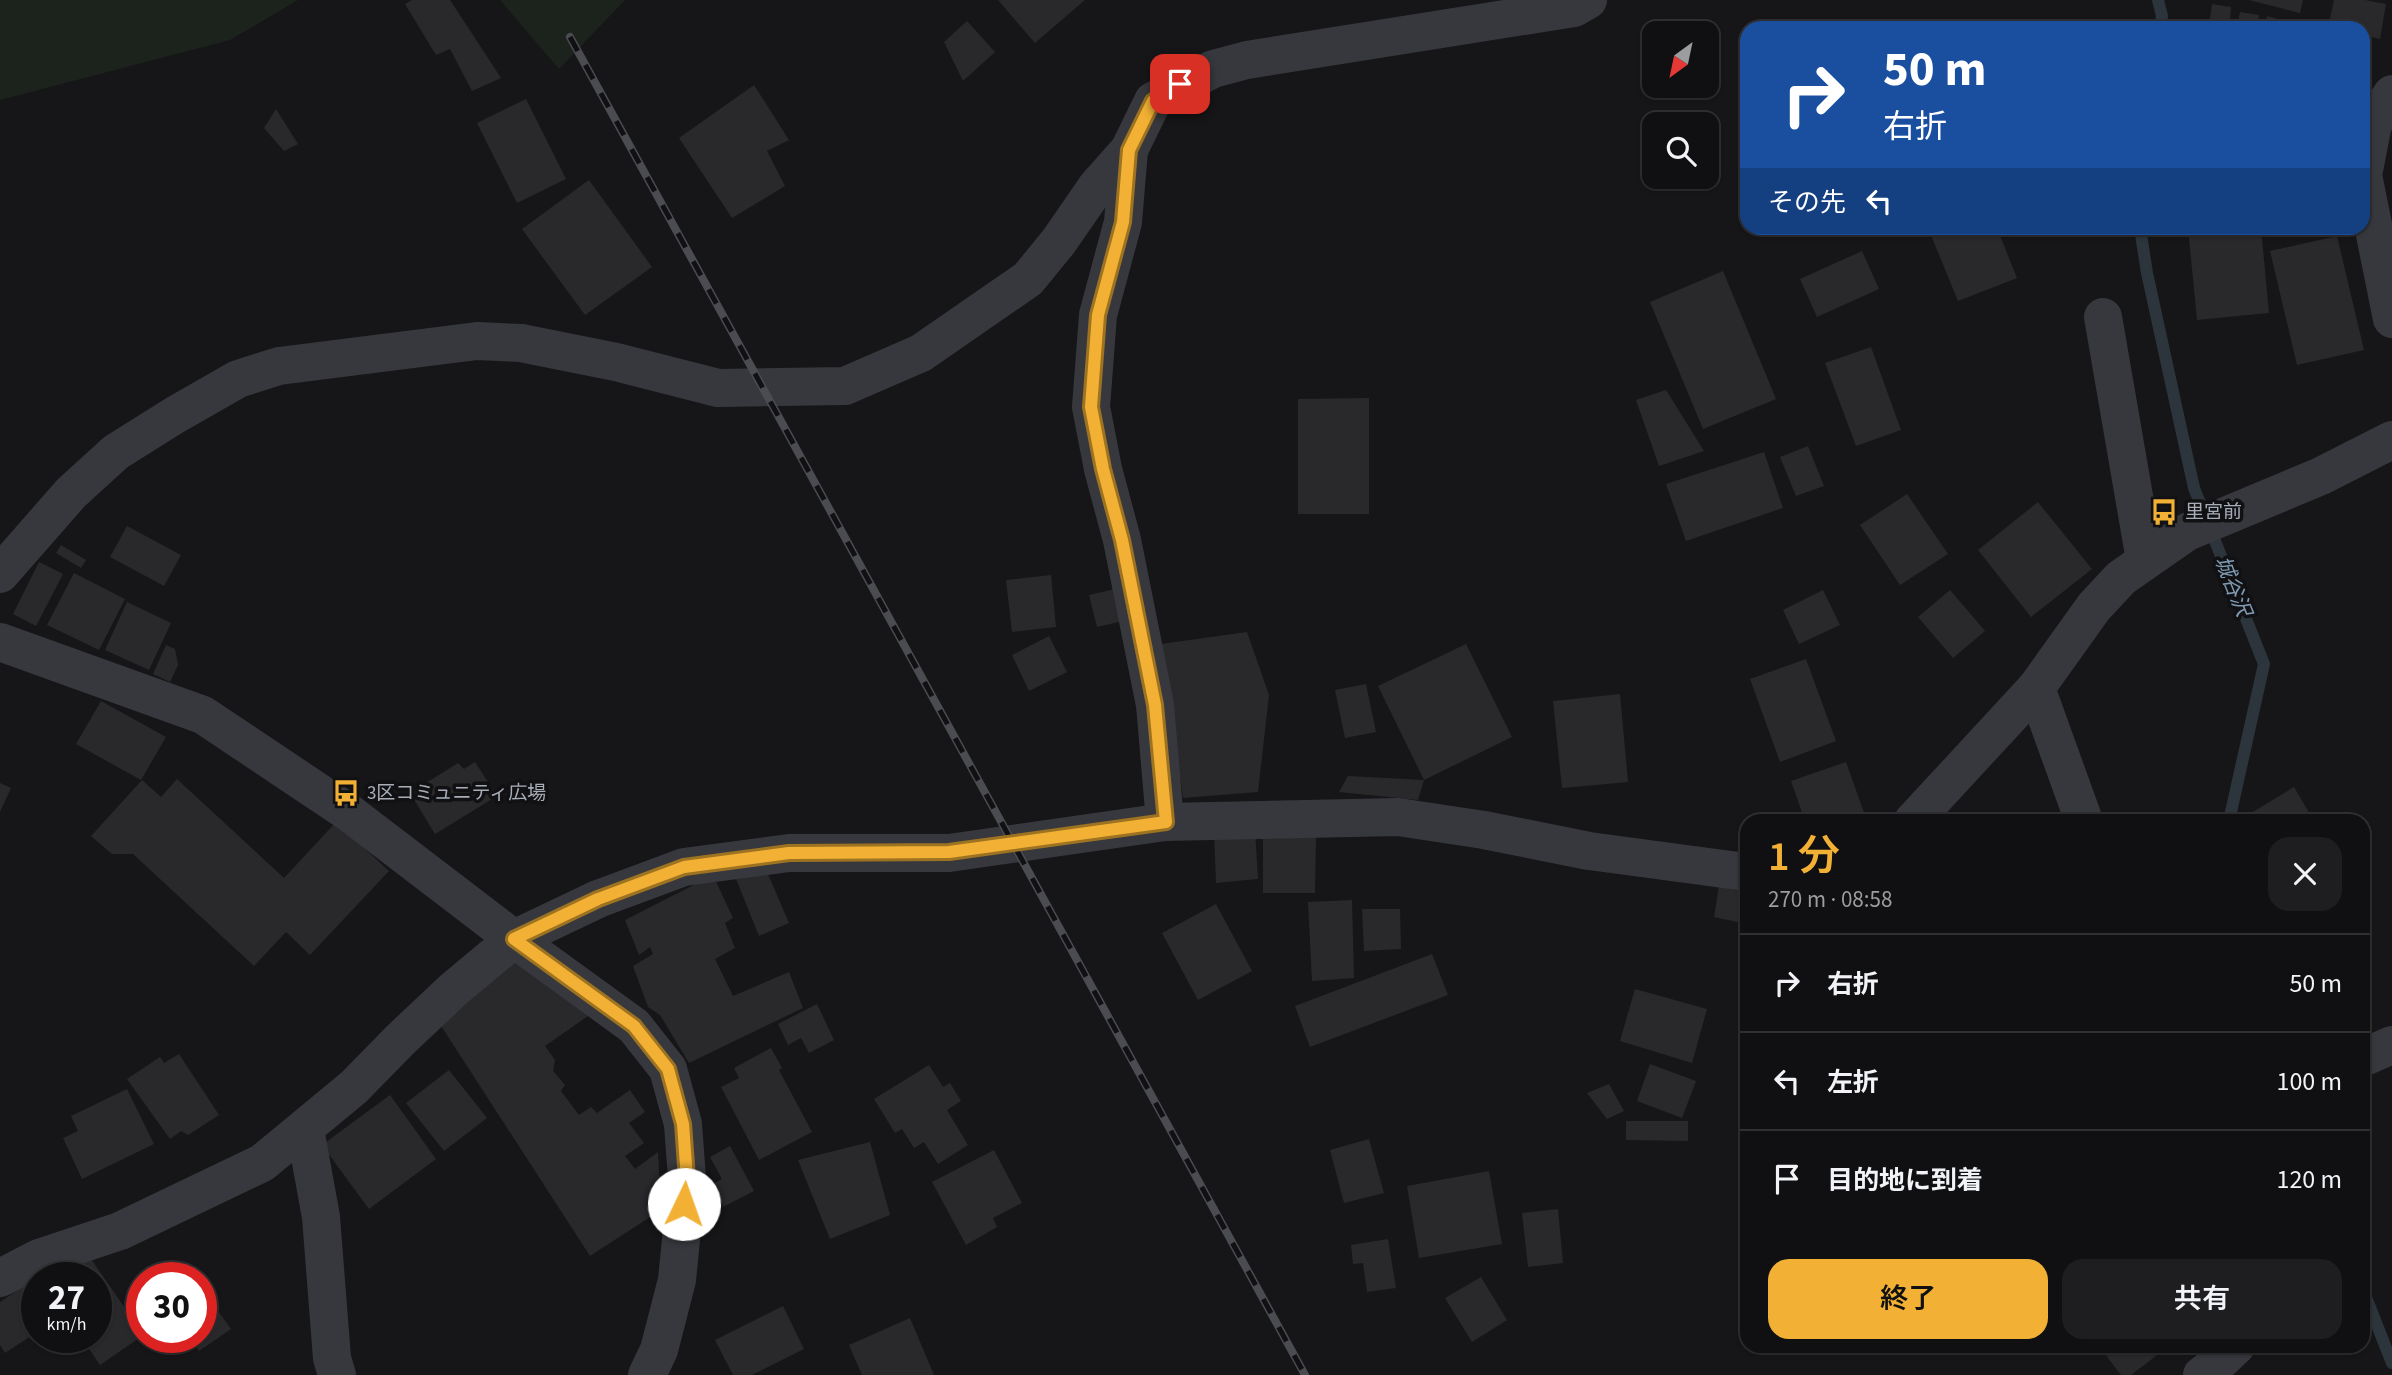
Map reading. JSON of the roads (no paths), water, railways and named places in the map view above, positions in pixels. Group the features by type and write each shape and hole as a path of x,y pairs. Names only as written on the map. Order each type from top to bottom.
{"street":[{"path":"0,574 71,493 116,452 238,379 279,366 477,341 521,343 616,362 718,388 845,386 921,353 1028,279 1059,241 1097,186 1129,150 1153,101 1213,69 1337,45 1574,8 1588,0"},
{"path":"2370,143 2374,124 2392,94"},
{"path":"1129,150 1123,222 1098,315 1091,407 1103,469 1122,540 1155,705 1166,822"},
{"path":"2370,210 2392,319"},
{"path":"2103,317 2145,560"},
{"path":"1919,814 2036,688 2094,607 2121,578 2187,532 2321,476 2392,440"},
{"path":"0,642 203,715 348,811 514,939 634,1026 668,1069 683,1124 687,1179 677,1280 659,1350 648,1375"},
{"path":"2036,688 2081,814"},
{"path":"0,1278 39,1258 120,1231 262,1163 354,1087 453,990 514,939 598,899 684,867 789,853 949,852 1166,822 1398,817 1484,830 1589,851 1740,871"},
{"path":"2370,1055 2392,1045"},
{"path":"305,1129 321,1217 331,1346 337,1375"},
{"path":"2202,1375 2228,1353"}],"waterway":[{"name":"城谷沢","path":"2158,0 2161,21"},
{"name":"城谷沢","path":"2141,235 2194,488 2264,664 2231,814"},
{"name":"城谷沢","path":"2370,1307 2392,1363"}],"railway":[{"path":"570,37 1305,1375"}],"place":[{"name":"里宮前","path":"2164,512"},
{"name":"3区コミュニティ広場","path":"346,793"}]}
